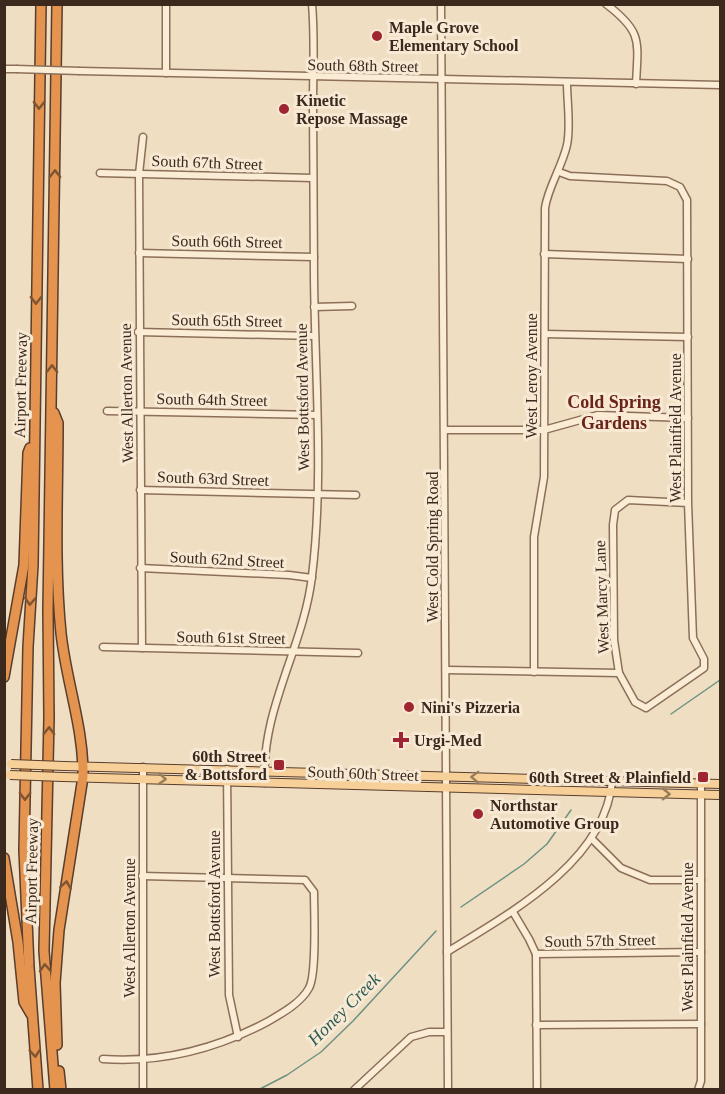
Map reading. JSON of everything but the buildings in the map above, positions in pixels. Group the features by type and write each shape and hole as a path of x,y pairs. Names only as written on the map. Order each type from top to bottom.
{"highway":[{"name":"Airport Freeway","path":"38,1089 24,850 41,4"},
{"name":"Airport Freeway","path":"55,1089 44,951 49,718 48,610 57,4"},
{"path":"52,406 58,423 59,614 83,766 55,967 61,1089"},
{"path":"4,677 24,565 28,453 34,438"},
{"path":"4,858 18,942 24,1002 32,1017"}],"main road":[{"name":"South 60th Street","path":"8,764 720,784"},
{"name":"South 60th Street","path":"8,776 720,795"},
{"path":"485,789 502,785 504,778"}],"street":[{"path":"166,4 166,73"},
{"name":"West Bottsford Avenue","path":"265,783 264,770 276,701 305,612 312,578 317,495 317,415 313,178 315,56 312,4"},
{"name":"West Cold Spring Road","path":"441,4 448,1089"},
{"path":"606,4 632,27 636,39 636,84"},
{"name":"South 68th Street","path":"4,69 720,85"},
{"name":"West Leroy Avenue","path":"534,672 534,537 544,477 544,207 568,143 567,83"},
{"name":"West Allerton Avenue","path":"142,648 138,332 139,174 143,137"},
{"name":"West Plainfield Avenue","path":"559,172 570,176 667,181 680,187 687,200 688,503 693,638 704,659 704,668 646,708"},
{"name":"South 67th Street","path":"100,173 313,178"},
{"name":"South 66th Street","path":"139,253 314,256"},
{"path":"544,254 688,259"},
{"path":"315,307 352,306"},
{"name":"South 65th Street","path":"138,332 315,336"},
{"path":"545,334 688,337"},
{"name":"South 64th Street","path":"107,411 317,415"},
{"path":"445,430 544,430 598,415 688,418"},
{"name":"South 63rd Street","path":"140,490 356,495"},
{"name":"West Marcy Lane","path":"646,708 635,702 619,673 614,640 613,525 615,510 628,500 688,503"},
{"name":"South 62nd Street","path":"140,568 289,574 312,578"},
{"name":"South 61st Street","path":"103,647 358,653"},
{"path":"446,670 619,673"},
{"name":"West Allerton Avenue","path":"143,767 143,1089"},
{"name":"West Bottsford Avenue","path":"227,770 229,995 238,1037"},
{"path":"447,952 513,912 572,861 592,839 606,812 612,781"},
{"name":"West Plainfield Avenue","path":"698,1089 701,1081 701,783"},
{"path":"592,839 621,868 650,880 701,880"},
{"path":"103,1059 144,1059 177,1055 238,1037 277,1016 305,994 312,979 314,892 305,880 142,876"},
{"path":"513,912 536,954 537,1089"},
{"name":"South 57th Street","path":"536,954 701,952"},
{"path":"537,1024 701,1024"},
{"path":"354,1089 411,1037 429,1032 447,1032"}],"waterway":[{"name":"Honey Creek","path":"671,714 720,680"},
{"name":"Honey Creek","path":"461,907 524,864 547,844 571,810"},
{"name":"Honey Creek","path":"258,1090 287,1075 321,1052 353,1021 436,931"}],"place":[{"name":"Maple Grove Elementary School","path":"377,36"},
{"name":"Kinetic Repose Massage","path":"284,109"},
{"name":"Nini's Pizzeria","path":"409,707"},
{"name":"Urgi-Med","path":"401,740"},
{"name":"60th Street & Bottsford","path":"279,765"},
{"name":"60th Street & Plainfield","path":"703,777"},
{"name":"Northstar Automotive Group","path":"478,814"}],"district":[{"name":"Cold Spring Gardens","path":"614,412"}]}
